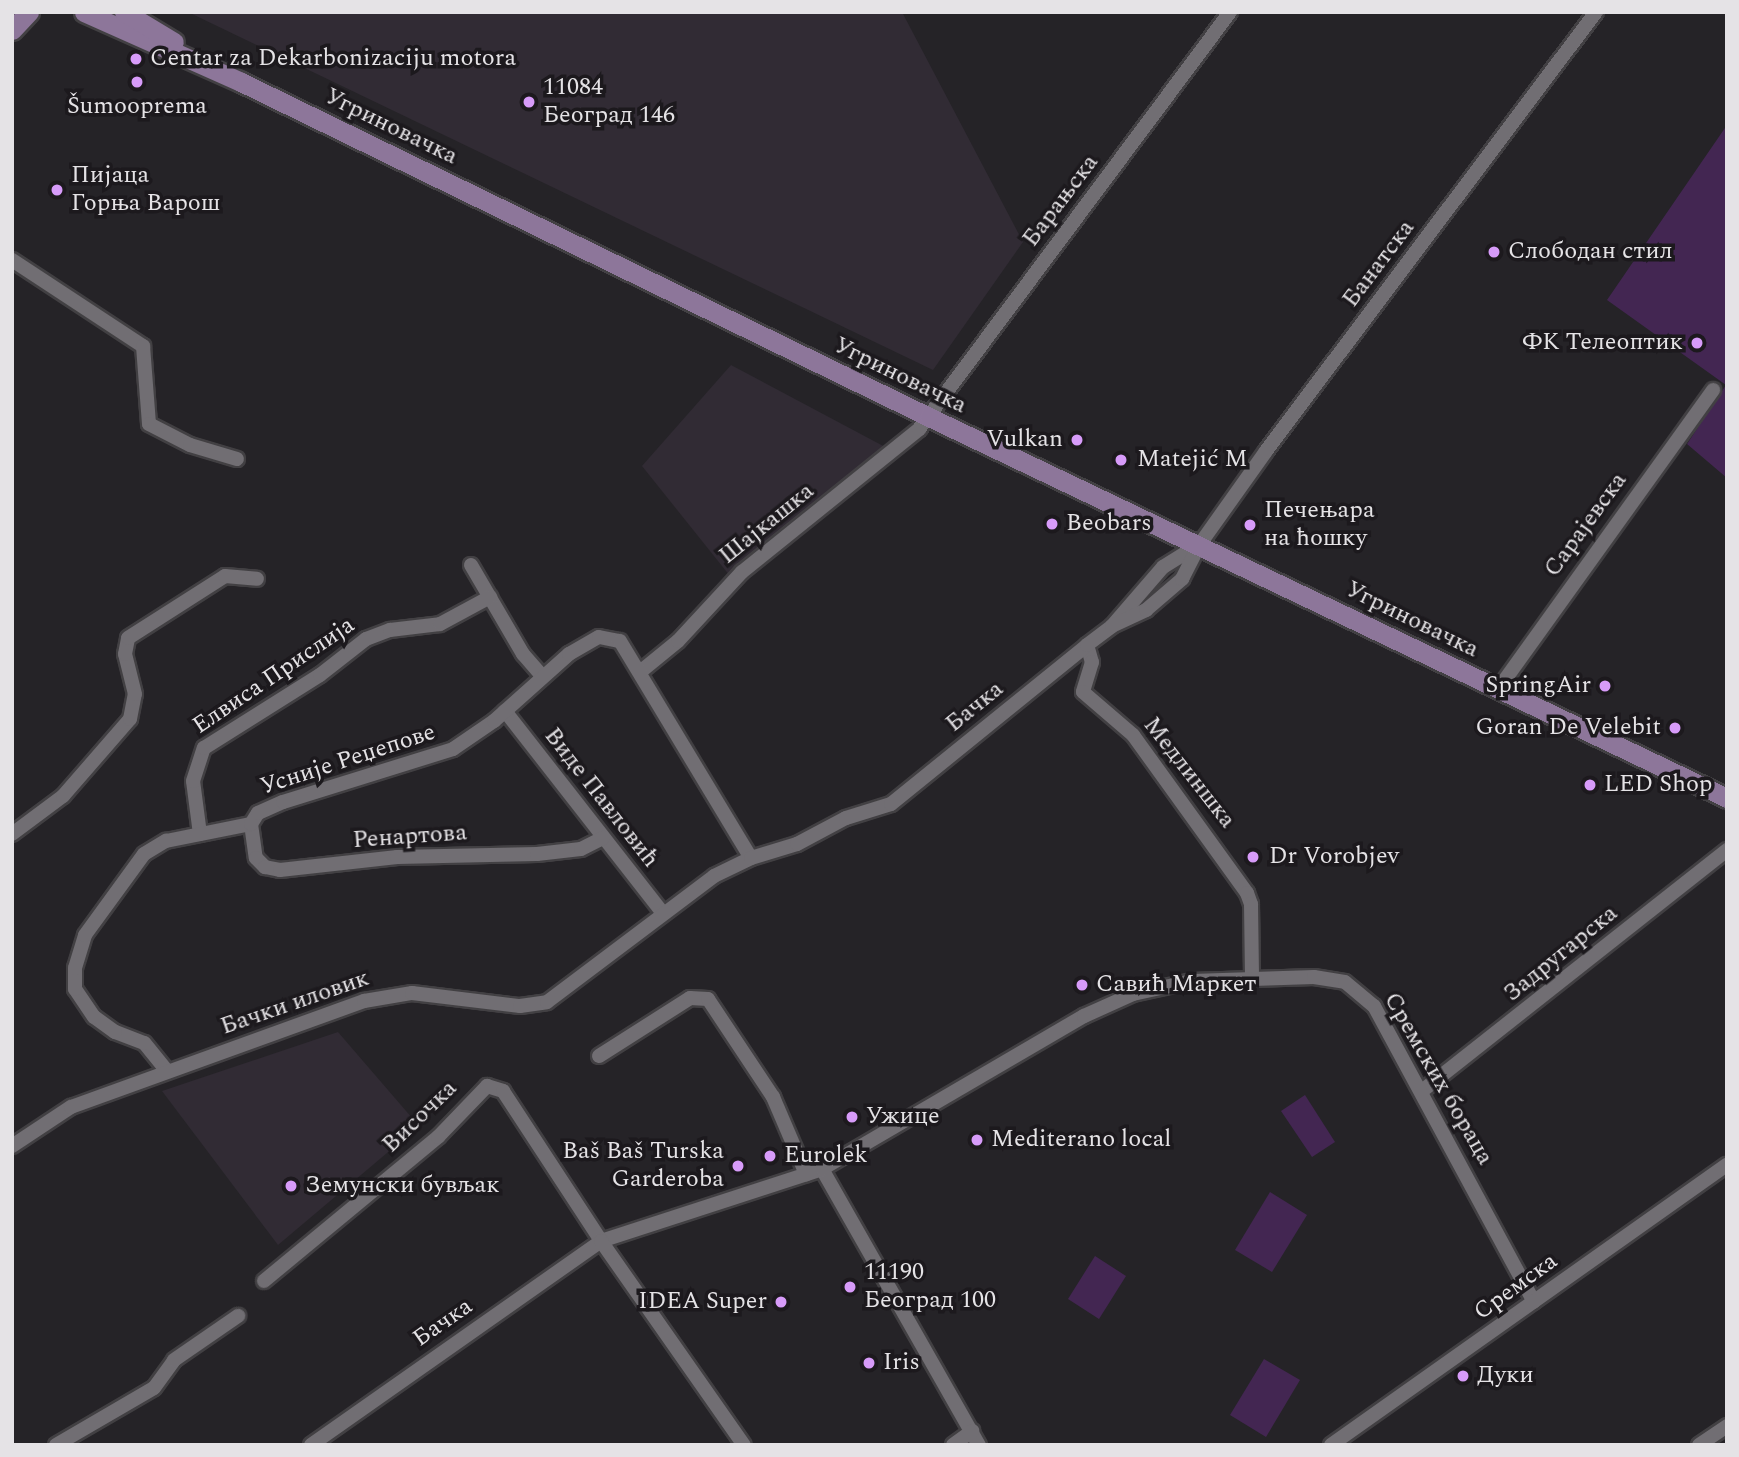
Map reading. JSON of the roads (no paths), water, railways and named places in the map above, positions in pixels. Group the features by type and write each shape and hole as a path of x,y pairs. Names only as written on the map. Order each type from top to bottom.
{"main road":[{"path":"12,30 29,12"},
{"name":"Угриновачка","path":"84,12 206,65 929,417 1200,544 1727,798"},
{"name":"Угриновачка","path":"124,12 206,65"}],"street":[{"name":"Барањска","path":"929,417 1230,12"},
{"name":"Банатска","path":"1200,544 1596,12"},
{"path":"12,260 143,346 149,424 190,445 237,459"},
{"name":"Сарајевска","path":"1499,688 1713,390"},
{"name":"Шајкашка","path":"640,672 678,640 742,572 929,417"},
{"name":"Бачка","path":"1112,626 1163,566 1200,544"},
{"name":"Бачка","path":"891,804 1087,645 1112,626 1146,610 1182,579 1200,544"},
{"path":"471,565 542,677"},
{"path":"12,834 63,796 127,724 135,694 125,654 128,638 225,576 257,579"},
{"name":"Елвиса Прислија","path":"200,834 192,781 204,747 325,672 366,639 390,630 440,624 490,597"},
{"name":"Усније Реџепове","path":"167,1070 144,1043 115,1032 86,1009 75,989 75,968 85,935 138,860 158,844 251,824 258,813 283,802 453,749 505,711 579,648 606,635 620,641 640,672"},
{"name":"Медлиншка","path":"1087,645 1093,662 1083,692 1133,735 1242,885 1251,904 1252,977"},
{"path":"640,672 751,858"},
{"name":"Виде Павловић","path":"505,711 662,912"},
{"name":"Бачки иловик","path":"12,1146 71,1107 167,1070 381,996 430,994 540,1005 555,999 662,912 714,876 751,858 891,804"},
{"name":"Ренартова","path":"251,824 256,859 280,870 397,857 537,854 581,849 603,838"},
{"name":"Задругарска","path":"1422,1091 1727,850"},
{"name":"Сремских бораца","path":"822,1169 1108,1004 1153,988 1252,977 1335,979 1355,987 1374,1006 1534,1302"},
{"path":"599,1056 690,998 708,999 773,1097 806,1174"},
{"name":"Височка","path":"264,1281 438,1137 481,1089 493,1084 503,1091 601,1241"},
{"name":"Сремска","path":"1331,1445 1727,1165"},
{"name":"Бачка","path":"311,1445 601,1241 822,1169"},
{"path":"822,1169 979,1445"},
{"path":"601,1241 744,1445"},
{"path":"56,1445 154,1388 174,1360 238,1315"},
{"path":"1699,1445 1727,1426"},
{"path":"953,1445 972,1432"}],"place":[{"name":"Centar za Dekarbonizaciju motora","path":"136,59"},
{"name":"Šumooprema","path":"137,82"},
{"name":"11084 Београд 146","path":"529,102"},
{"name":"Пијаца Горња Варош","path":"57,190"},
{"name":"Слободан стил","path":"1494,252"},
{"name":"ФК Телеоптик","path":"1697,343"},
{"name":"Vulkan","path":"1077,440"},
{"name":"Matejić M","path":"1121,460"},
{"name":"Beobars","path":"1052,524"},
{"name":"Печењара на ћошку","path":"1250,525"},
{"name":"SpringAir","path":"1605,686"},
{"name":"Goran De Velebit","path":"1675,728"},
{"name":"LED Shop","path":"1590,785"},
{"name":"Dr Vorobjev","path":"1253,857"},
{"name":"Савић Маркет","path":"1082,985"},
{"name":"Ужице","path":"852,1117"},
{"name":"Mediterano local","path":"977,1140"},
{"name":"Eurolek","path":"770,1156"},
{"name":"Baš Baš Turska Garderoba","path":"738,1166"},
{"name":"Земунски бувљак","path":"291,1186"},
{"name":"11190 Београд 100","path":"850,1287"},
{"name":"IDEA Super","path":"781,1302"},
{"name":"Iris","path":"869,1363"},
{"name":"Дуки","path":"1463,1376"}]}
